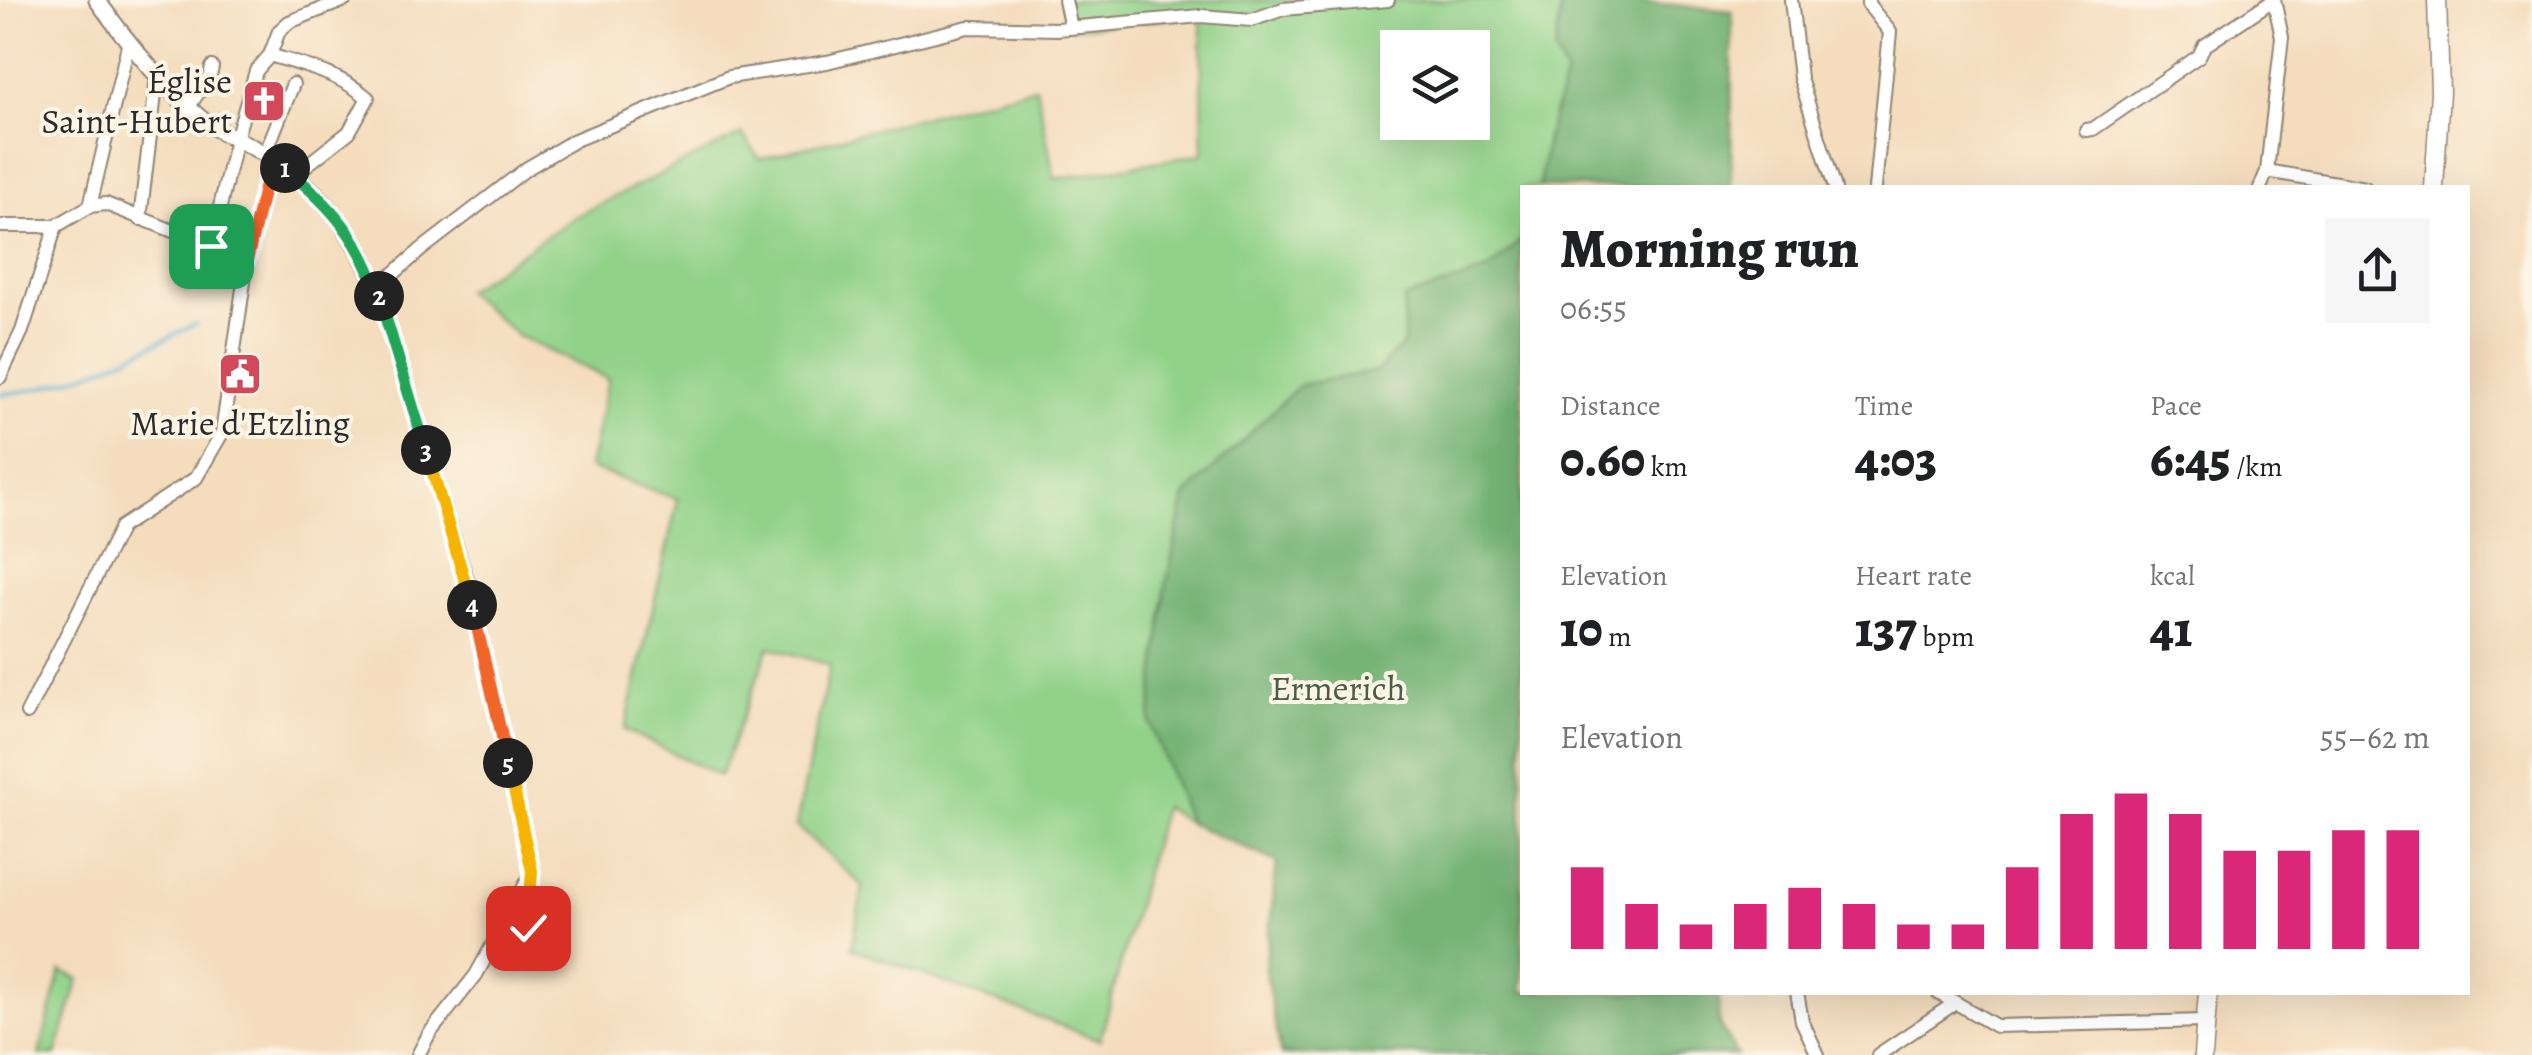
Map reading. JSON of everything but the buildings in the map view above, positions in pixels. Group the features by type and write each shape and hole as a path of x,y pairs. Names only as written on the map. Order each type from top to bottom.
{"main road":[{"path":"2434,185 2440,82 2436,0"},
{"path":"2203,1055 2208,995"}],"street":[{"path":"98,0 157,77 204,121 294,175 344,222 364,254 466,580 532,871 528,928"},
{"path":"211,246 256,71 270,55 279,31 289,22 345,0"},
{"path":"1066,0 1071,28"},
{"path":"376,290 526,168 575,140 719,80 827,62 968,27 1071,28 1201,16 1252,20 1284,9 1388,0"},
{"path":"1791,0 1800,78 1835,185"},
{"path":"1868,0 1890,32 1875,185"},
{"path":"2086,130 2199,56 2204,46 2274,0 2282,37 2267,171 2261,185"},
{"path":"90,206 129,41"},
{"path":"270,55 326,72 352,84 368,98 349,132 294,175"},
{"path":"190,106 212,67"},
{"path":"140,219 157,77"},
{"path":"27,713 120,527 196,478 222,433 247,261 268,156 293,84"},
{"path":"2267,171 2348,185"},
{"path":"0,226 56,226 90,206 106,204 247,261"},
{"path":"0,377 29,312 56,226"},
{"path":"418,1055 476,975 532,871"},
{"path":"1798,995 1802,1021 1818,1055"},
{"path":"1878,1055 1957,998 1996,1026 2206,1021"}],"green space":[{"path":"1065,0 1562,0 1555,52 1566,76 1548,133 1539,185 1520,185 1520,241 1490,270 1404,299 1404,343 1378,371 1300,385 1150,722 1189,823 1163,807 1100,1040 852,948 863,886 796,826 830,665 769,647 720,776 625,730 678,499 589,468 608,379 518,336 465,291 576,216 742,134 760,159 1036,87 1055,179 1203,154 1201,16 1071,28"},
{"path":"1562,0 1624,0 1732,11 1731,185 1539,185 1548,133 1566,76 1555,52"},
{"name":"Ermerich","path":"1520,241 1520,995 1718,995 1719,1024 1737,1055 1281,1055 1265,969 1277,862 1189,823 1150,722 1165,590 1185,496 1300,385 1378,371 1404,343 1404,299 1489,270"},
{"path":"61,971 79,979 56,1055 39,1055"}],"waterway":[{"path":"1,394 77,377 196,324"}],"place":[{"name":"Église Saint-Hubert","path":"264,101"},
{"name":"Marie d'Etzling","path":"240,374"}],"route":[{"path":"211,246 247,261 271,158 344,222 364,254 466,580 532,871 528,928"}]}
